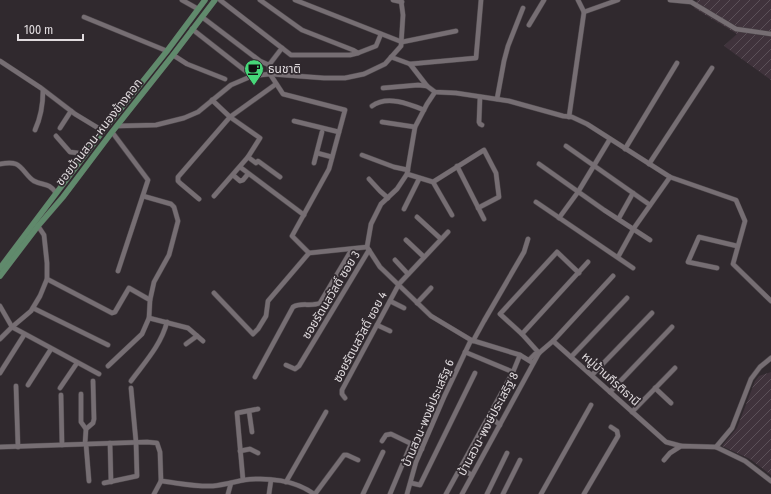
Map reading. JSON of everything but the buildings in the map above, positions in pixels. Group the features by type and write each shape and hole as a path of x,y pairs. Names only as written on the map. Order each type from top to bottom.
{"main road":[{"name":"ซอยบ้านสวน-หนองข้างคอก","path":"0,268 103,130 167,51 205,0"},
{"name":"ซอยบ้านสวน-หนองข้างคอก","path":"0,276 215,0"},
{"path":"81,159 86,167"}],"street":[{"path":"182,0 198,9"},
{"path":"220,0 291,55 350,55 376,46 381,34"},
{"path":"260,0 302,30 358,53"},
{"path":"295,0 402,42 456,30"},
{"path":"116,126 156,125 184,118 198,112 231,85 252,76 270,74 345,78 364,74 385,64 401,46 403,15 402,1 393,0"},
{"path":"392,57 410,64 476,58 481,0"},
{"path":"529,25 544,0"},
{"path":"568,117 584,12 578,0"},
{"path":"584,12 618,0"},
{"path":"670,0 692,1 736,29 771,34"},
{"path":"497,99 508,46 523,8"},
{"path":"84,17 167,51"},
{"path":"202,17 269,65"},
{"path":"192,29 252,76"},
{"path":"282,48 269,65 270,74 283,94 345,110 329,169 292,236 309,253"},
{"path":"173,55 186,64 225,79"},
{"path":"0,61 71,111 103,130"},
{"path":"625,150 677,63"},
{"path":"410,64 427,86 435,92 456,93 509,100 588,124 625,150 670,177 736,200 745,221 733,264 771,301"},
{"path":"649,164 712,68"},
{"path":"199,199 178,181 178,177 230,117 276,84"},
{"path":"383,88 418,85 427,86"},
{"path":"35,130 41,115 43,90"},
{"path":"435,92 416,127 408,172 397,189 381,204 371,224 368,248 380,267 431,316 472,341 520,355 531,362 538,357 539,353 553,341 613,276"},
{"path":"480,97 479,122 482,125"},
{"path":"212,100 230,117 260,138 248,157 214,196"},
{"path":"372,106 377,102 391,101 411,104 424,110"},
{"path":"60,128 71,111"},
{"path":"294,121 339,132"},
{"path":"382,122 416,127"},
{"path":"112,132 148,179 144,196 118,272"},
{"path":"314,163 322,132"},
{"path":"56,136 70,152 78,154 81,159"},
{"path":"559,218 578,192 610,139"},
{"path":"566,146 650,205"},
{"path":"433,182 484,150 496,173 500,197 478,208"},
{"path":"317,153 332,157"},
{"path":"362,155 408,172 419,178 433,182 452,215"},
{"path":"248,157 256,163 258,161 280,177"},
{"path":"0,164 17,164 34,181 47,184 56,192"},
{"path":"539,164 650,240"},
{"path":"457,166 484,218"},
{"path":"240,167 304,215"},
{"path":"233,175 240,181 243,180 248,174"},
{"path":"618,257 634,228 670,177"},
{"path":"404,210 419,178"},
{"path":"369,179 388,198"},
{"path":"618,218 633,193"},
{"path":"108,366 142,334 149,318 150,300 154,282 169,255 178,224 175,210 170,204 144,196"},
{"path":"536,202 633,268"},
{"path":"417,217 441,239"},
{"path":"0,339 31,311 47,279 48,268 44,235 38,226"},
{"name":"ซอยรัตนสวัสดิ์ ซอย 4","path":"345,398 342,394 342,390 399,284 448,232"},
{"path":"717,268 688,262 699,237 737,246"},
{"path":"406,240 424,257"},
{"name":"บ้านสวน-พงษ์ประเสริฐ 6","path":"407,494 416,462 465,352 524,252 528,240"},
{"path":"214,293 253,334 266,316 268,301 309,253 368,248"},
{"name":"ซอยรัตนสวัสดิ์ ซอย 3","path":"286,365 295,369 298,368 368,248"},
{"path":"254,377 293,307 298,305 320,303 352,249"},
{"path":"539,353 522,334 500,314 557,252 579,273"},
{"path":"395,260 408,274"},
{"path":"522,334 588,262"},
{"path":"47,279 112,313 115,312 129,288 150,300"},
{"path":"417,303 431,288"},
{"path":"571,357 627,298"},
{"path":"390,301 404,308"},
{"path":"0,306 12,327 24,335 98,374"},
{"path":"33,308 108,345"},
{"path":"592,375 652,313"},
{"path":"149,318 188,328 203,341"},
{"path":"131,381 160,343 168,322"},
{"path":"377,325 390,331"},
{"path":"610,392 672,327"},
{"path":"0,373 24,335"},
{"path":"186,344 196,336"},
{"name":"หมู่บ้านกีรติธานี","path":"553,341 666,442 681,446 716,447"},
{"path":"28,385 51,349"},
{"path":"465,352 513,372"},
{"path":"446,494 513,372 520,355"},
{"path":"771,358 760,367 751,379 732,428 716,447 745,461 771,481"},
{"name":"บ้านสวน-พงษ์ประเสริฐ 8","path":"462,494 500,424 531,362"},
{"path":"60,388 77,363"},
{"path":"632,412 674,368"},
{"path":"410,482 420,486 475,373"},
{"path":"86,428 94,419 93,381"},
{"path":"16,386 18,447"},
{"path":"104,483 137,476 136,442 131,388"},
{"path":"655,388 671,403"},
{"path":"81,394 81,422 86,428 85,444 89,481"},
{"path":"61,395 62,445"},
{"path":"540,494 591,405"},
{"path":"243,480 237,413 258,409"},
{"path":"249,411 252,432"},
{"path":"286,482 326,412"},
{"path":"489,416 500,424"},
{"path":"584,494 618,436 617,431 611,427"},
{"path":"382,441 386,435 391,434 422,449"},
{"path":"0,447 136,442 157,443 160,452 161,481 155,494"},
{"path":"110,443 111,482"},
{"path":"390,494 410,444"},
{"path":"664,460 670,453 681,446"},
{"path":"240,450 250,449 258,452"},
{"path":"364,494 383,452"},
{"path":"487,494 507,453"},
{"path":"161,481 214,486 243,480 272,480 286,482 306,488 315,494 344,455 347,454 358,460"},
{"path":"503,494 520,460"},
{"path":"461,468 472,475"},
{"path":"269,494 272,480"},
{"path":"228,494 230,483"}],"shaded area":[{"path":"697,0 771,0 771,80 724,46 737,34 694,8"},
{"path":"771,372 771,475 750,459 722,446 737,428 755,381 759,376"}],"place":[{"name":"ธนชาติ","path":"254,86"}]}
